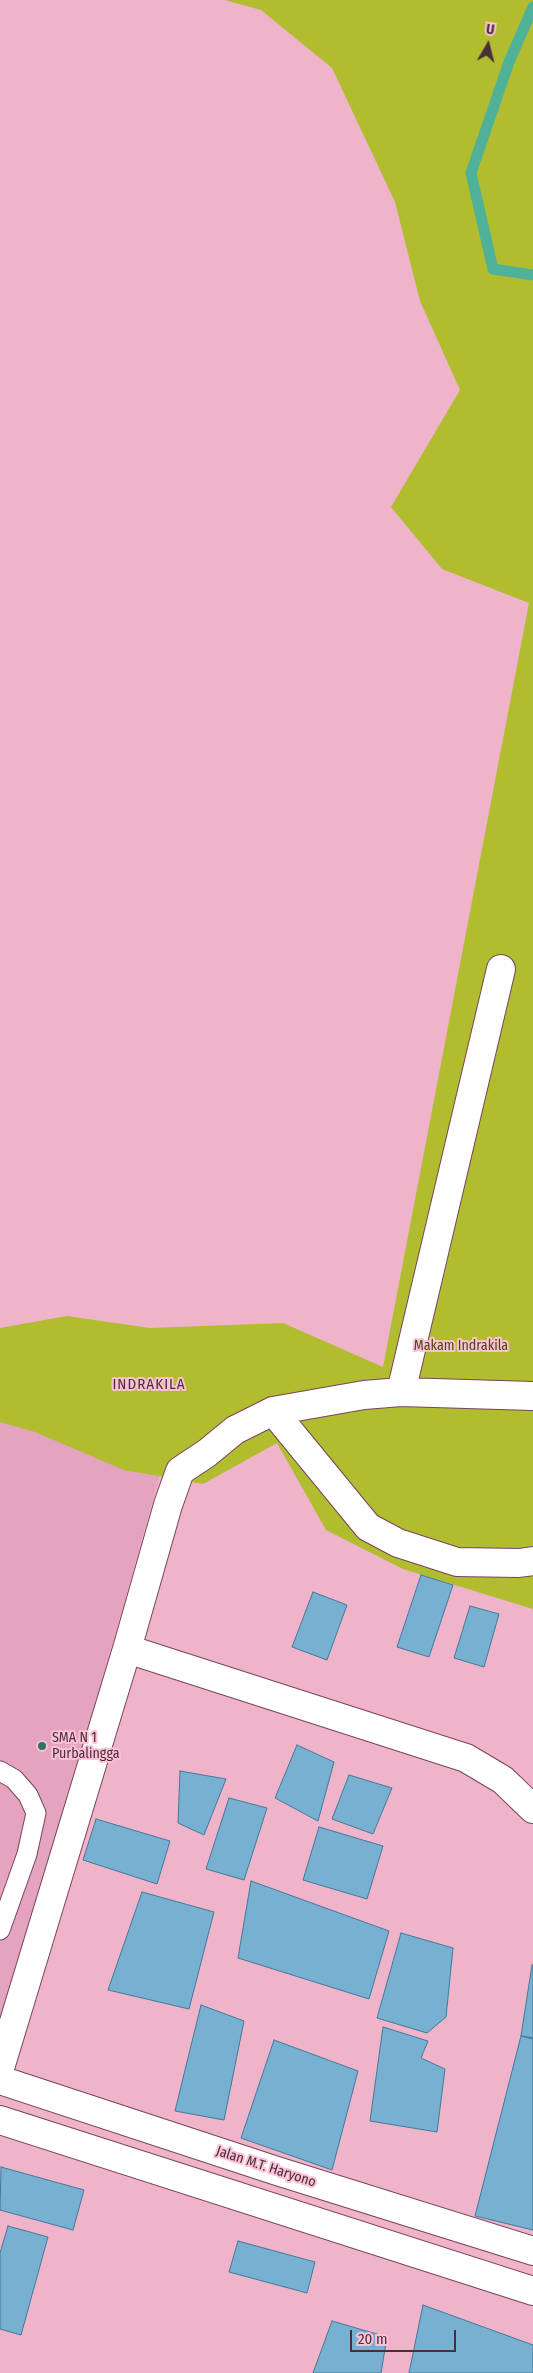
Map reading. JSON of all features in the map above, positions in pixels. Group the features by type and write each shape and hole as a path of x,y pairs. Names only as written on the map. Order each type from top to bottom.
{"street":[{"path":"400,1392 501,969"},
{"path":"0,2068 180,1470 207,1453 235,1430 273,1411 364,1395 400,1392 533,1396"},
{"path":"273,1411 368,1527 398,1543 456,1562 519,1563 533,1560"},
{"path":"127,1649 466,1758 503,1780 533,1809"},
{"name":"Jalan M.T. Haryono","path":"0,2080 277,2171 533,2251"},
{"path":"0,2120 533,2291"}],"lane":[{"path":"0,1772 14,1779 28,1795 36,1813 27,1854 0,1930"}],"shaded area":[{"name":"SMA N 1 Purbalingga","path":"0,1404 167,1450 0,2043"}],"green space":[{"name":"Makam Indrakila","path":"225,0 533,0 533,1609 403,1569 326,1530 277,1443 203,1484 124,1470 35,1432 0,1422 0,1328 67,1316 150,1328 283,1323 383,1367 529,603 442,569 391,507 460,390 420,301 395,202 332,68 261,10"}],"building":[{"path":"421,1575 453,1585 429,1657 397,1647"},
{"path":"313,1592 347,1605 327,1660 292,1647"},
{"path":"470,1606 499,1614 484,1667 454,1658"},
{"path":"297,1745 334,1762 318,1821 275,1798"},
{"path":"180,1771 226,1779 204,1835 178,1823"},
{"path":"349,1775 392,1788 373,1834 332,1819"},
{"path":"229,1798 267,1808 244,1880 206,1869"},
{"path":"96,1819 170,1841 157,1884 83,1860"},
{"path":"319,1827 383,1846 367,1899 303,1880"},
{"path":"251,1881 389,1931 369,1999 238,1958"},
{"path":"142,1892 214,1912 189,2009 108,1990"},
{"path":"401,1933 453,1948 446,2017 427,2033 377,2018"},
{"path":"533,1965 533,2039 521,2036"},
{"path":"201,2005 244,2021 224,2120 175,2111"},
{"path":"383,2027 428,2041 421,2058 445,2069 437,2132 370,2121"},
{"path":"521,2036 533,2038 533,2230 475,2216"},
{"path":"274,2040 358,2071 332,2170 241,2138"},
{"path":"1,2167 84,2190 73,2230 0,2210"},
{"path":"8,2226 48,2237 21,2335 0,2329 0,2253"},
{"path":"238,2241 315,2262 307,2293 229,2272"},
{"path":"423,2305 533,2345 533,2373 409,2373"},
{"path":"332,2321 387,2337 381,2373 313,2373"}],"waterway":[{"path":"533,7 509,62 471,173 493,269 533,275"}],"place":[{"name":"SMA N 1 Purbalingga","path":"42,1746"}],"district":[{"name":"INDRAKILA","path":"149,1385"}]}
